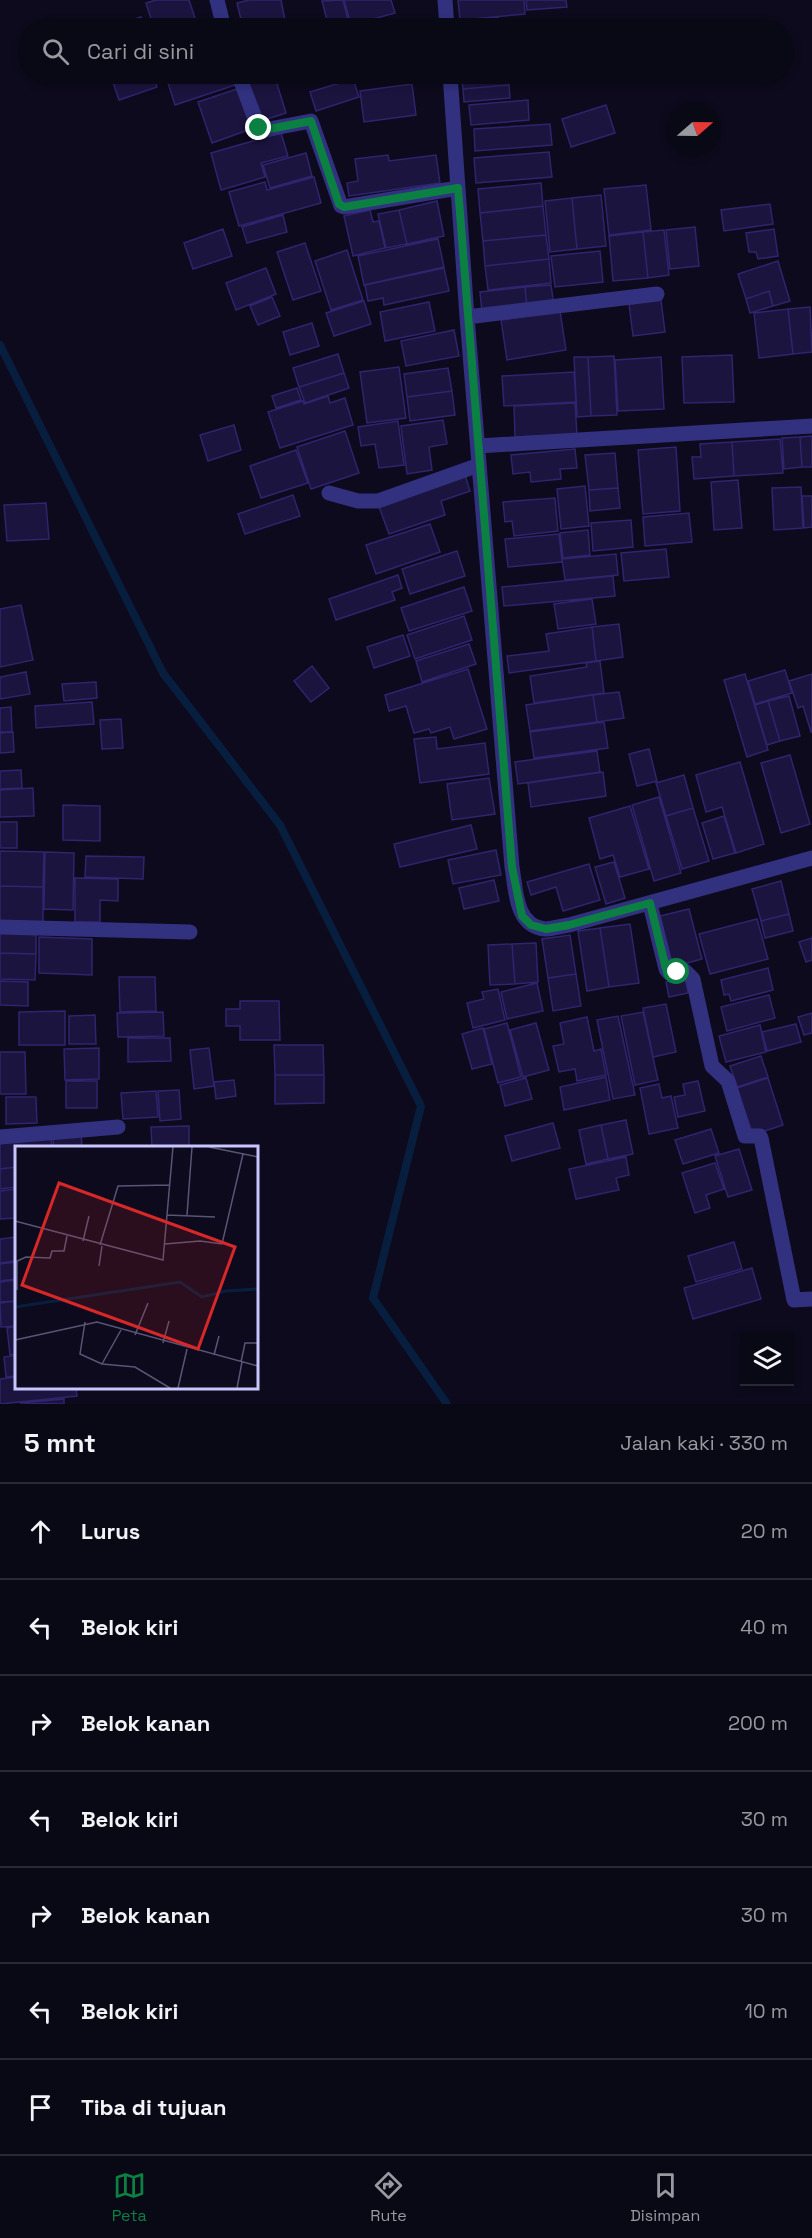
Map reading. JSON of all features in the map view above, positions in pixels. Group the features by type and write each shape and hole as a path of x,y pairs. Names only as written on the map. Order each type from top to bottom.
{"street":[{"path":"217,0 222,18"},
{"path":"445,0 446,18"},
{"path":"242,84 259,128 264,130 311,121 341,206 458,188"},
{"path":"451,84 467,317 512,867 522,916 531,925 546,929 569,925 812,858"},
{"path":"467,317 657,294"},
{"path":"478,446 812,426"},
{"path":"329,493 358,501 378,501 479,465"},
{"path":"650,903 666,969 669,973 685,971 693,979 712,1066 728,1081 745,1136 760,1136 761,1138 794,1300 812,1299"},
{"path":"0,927 190,932"},
{"path":"0,1137 118,1127"}],"building":[{"path":"156,0 189,0 195,18 151,18 146,3"},
{"path":"249,0 281,0 285,18 241,18 237,3"},
{"path":"343,0 348,18 326,18 322,1"},
{"path":"344,0 391,0 395,13 377,18 349,18"},
{"path":"458,0 524,0 525,14 460,18"},
{"path":"526,0 566,0 567,7 527,10"},
{"path":"113,84 156,84 157,87 119,100"},
{"path":"168,84 235,85 175,105"},
{"path":"245,84 277,84 286,113 258,122"},
{"path":"336,84 355,84 359,97 316,111 310,92"},
{"path":"412,84 416,115 364,122 360,91"},
{"path":"462,84 509,84 509,85 463,89"},
{"path":"509,85 510,98 464,102 463,89"},
{"path":"237,89 251,129 212,143 198,102"},
{"path":"528,100 529,120 471,125 469,105"},
{"path":"606,105 615,133 571,147 562,119"},
{"path":"550,124 552,145 475,151 474,129"},
{"path":"281,133 288,156 261,163 265,177 221,190 211,153"},
{"path":"549,152 552,177 476,183 474,158"},
{"path":"306,153 312,176 270,188 263,165"},
{"path":"388,155 389,161 436,155 440,183 349,196 347,183 358,181 355,159"},
{"path":"314,177 321,203 239,226 229,192 265,182 267,190"},
{"path":"541,183 543,206 480,213 478,189"},
{"path":"646,185 651,230 609,235 604,189"},
{"path":"601,195 606,246 577,249 572,198"},
{"path":"572,198 577,249 550,252 545,201"},
{"path":"437,201 444,236 407,244 399,210"},
{"path":"770,204 773,224 724,231 721,210"},
{"path":"543,206 546,235 483,241 480,213"},
{"path":"370,210 373,222 379,221 385,248 353,256 344,216"},
{"path":"399,210 407,244 386,248 378,214"},
{"path":"283,215 287,232 247,243 242,227"},
{"path":"695,227 699,266 670,269 666,230"},
{"path":"223,229 232,256 193,269 184,243"},
{"path":"774,229 778,256 758,259 756,252 749,252 746,233"},
{"path":"664,230 669,275 648,278 643,232"},
{"path":"643,232 648,278 613,281 609,236"},
{"path":"546,235 549,259 485,266 483,241"},
{"path":"438,239 444,267 364,285 358,256"},
{"path":"305,243 321,291 293,300 277,252"},
{"path":"347,250 363,300 331,310 315,261"},
{"path":"600,251 603,282 555,287 551,256"},
{"path":"549,259 551,283 488,290 485,266"},
{"path":"778,261 790,301 773,306 769,291 746,299 738,274"},
{"path":"266,268 276,294 236,310 226,283"},
{"path":"444,268 449,291 384,305 383,298 368,301 365,285"},
{"path":"551,285 554,305 527,308 525,287"},
{"path":"525,287 527,308 482,312 480,292"},
{"path":"769,291 773,306 750,313 746,299"},
{"path":"272,297 280,316 258,325 250,306"},
{"path":"661,300 665,332 633,336 629,304"},
{"path":"364,301 371,324 334,336 326,313"},
{"path":"429,302 435,331 385,341 380,312"},
{"path":"810,307 812,352 793,354 788,309"},
{"path":"788,309 793,354 759,358 754,313"},
{"path":"560,311 566,350 507,360 501,320"},
{"path":"312,323 319,346 290,355 283,332"},
{"path":"454,330 459,356 406,366 401,341"},
{"path":"338,354 344,373 299,387 293,368"},
{"path":"732,355 734,402 684,403 682,357"},
{"path":"614,356 617,415 591,416 588,357"},
{"path":"574,357 588,357 591,416 577,417"},
{"path":"661,357 664,409 618,411 615,360"},
{"path":"399,367 406,418 367,423 360,372"},
{"path":"448,368 452,391 407,397 404,374"},
{"path":"574,372 576,402 504,406 502,376"},
{"path":"344,373 349,388 305,403 299,387"},
{"path":"297,388 301,400 276,408 272,396"},
{"path":"452,391 455,415 410,421 407,397"},
{"path":"328,396 330,403 345,398 353,425 280,448 268,412"},
{"path":"575,403 577,435 515,437 514,406"},
{"path":"443,420 447,444 429,447 432,470 407,474 401,426"},
{"path":"398,421 404,465 379,468 375,444 361,446 358,427"},
{"path":"234,425 241,450 208,461 200,435"},
{"path":"345,431 359,473 311,489 297,447"},
{"path":"812,436 812,467 802,467 800,437"},
{"path":"800,437 802,467 784,469 782,438"},
{"path":"780,439 783,473 734,476 732,442"},
{"path":"732,442 734,476 694,479 692,457 701,457 700,444"},
{"path":"676,447 680,511 643,514 638,450"},
{"path":"575,449 577,468 560,469 561,479 531,482 530,472 513,474 511,455"},
{"path":"296,450 308,483 261,498 250,466"},
{"path":"615,453 618,488 589,490 585,455"},
{"path":"465,475 470,491 441,501 445,515 389,534 378,504"},
{"path":"738,480 742,528 714,530 711,482"},
{"path":"585,486 589,526 561,529 557,489"},
{"path":"801,487 803,528 774,530 772,488"},
{"path":"618,488 620,508 590,511 589,490"},
{"path":"293,495 300,516 245,534 238,514"},
{"path":"802,496 812,496 812,527 804,528"},
{"path":"555,498 558,531 514,536 512,521 505,522 503,502"},
{"path":"46,503 49,539 7,541 4,505"},
{"path":"689,513 692,542 645,546 643,517"},
{"path":"631,520 633,547 593,551 591,523"},
{"path":"430,524 440,552 376,574 366,545"},
{"path":"588,530 590,555 563,558 560,533"},
{"path":"559,534 562,562 508,567 505,539"},
{"path":"666,549 669,577 624,581 621,553"},
{"path":"457,551 465,576 410,594 402,569"},
{"path":"616,554 618,575 565,580 562,559"},
{"path":"398,575 402,588 392,592 395,600 336,620 329,599"},
{"path":"613,576 615,596 504,606 502,587"},
{"path":"464,587 472,611 409,631 401,608"},
{"path":"592,599 596,624 558,629 554,604"},
{"path":"21,605 33,660 0,667 0,609"},
{"path":"464,616 472,640 415,659 407,635"},
{"path":"619,624 623,657 596,661 592,627"},
{"path":"592,627 596,661 509,673 507,656 549,651 546,634"},
{"path":"403,635 410,656 374,668 367,647"},
{"path":"469,644 476,664 422,682 416,661"},
{"path":"600,661 604,693 534,703 530,676 587,667 586,663"},
{"path":"312,666 329,688 311,702 294,681"},
{"path":"468,669 487,729 454,739 450,727 431,733 429,729 414,733 406,706 389,711 385,695"},
{"path":"785,670 792,693 755,704 748,681"},
{"path":"26,672 30,694 0,699 0,677"},
{"path":"745,674 768,750 747,757 724,680"},
{"path":"812,674 811,732 803,706 798,708 789,681"},
{"path":"96,682 97,698 64,701 62,684"},
{"path":"619,692 624,718 597,722 593,695"},
{"path":"593,695 597,722 530,731 526,705"},
{"path":"789,696 800,736 780,741 768,701"},
{"path":"768,701 780,741 767,745 755,705"},
{"path":"92,702 94,724 36,728 35,706"},
{"path":"11,707 12,732 0,732 0,708"},
{"path":"121,719 123,748 102,749 100,720"},
{"path":"604,722 608,748 534,758 530,732"},
{"path":"13,732 14,752 0,753 0,733"},
{"path":"436,737 437,749 485,743 489,774 420,783 414,739"},
{"path":"649,749 657,781 637,786 629,754"},
{"path":"597,751 600,772 518,784 515,762"},
{"path":"790,755 810,824 781,833 761,763"},
{"path":"740,762 764,844 736,853 722,807 706,812 696,775"},
{"path":"21,770 22,788 0,789 0,771"},
{"path":"603,772 606,796 531,807 528,783"},
{"path":"684,775 693,808 666,816 656,783"},
{"path":"489,778 495,814 452,820 447,784"},
{"path":"33,788 34,816 0,817 0,790"},
{"path":"659,797 681,873 654,881 632,805"},
{"path":"63,805 100,806 100,841 63,840"},
{"path":"630,806 649,869 620,877 613,855 600,859 589,818"},
{"path":"693,808 709,861 682,869 666,816"},
{"path":"724,816 735,853 713,859 702,823"},
{"path":"0,822 17,822 17,848 0,848"},
{"path":"471,825 477,849 400,867 394,844"},
{"path":"496,850 501,875 453,884 448,860"},
{"path":"0,851 44,852 43,887 0,886"},
{"path":"45,852 74,853 73,910 44,909"},
{"path":"86,856 144,857 143,879 85,877"},
{"path":"614,862 625,898 606,904 595,867"},
{"path":"589,864 600,900 563,911 556,887 531,895 527,882"},
{"path":"75,878 118,879 118,901 100,900 100,922 75,922"},
{"path":"494,880 499,901 464,909 459,888"},
{"path":"781,881 789,914 761,921 752,889"},
{"path":"0,886 43,887 43,922 0,921"},
{"path":"689,909 702,959 673,967 660,916"},
{"path":"789,914 793,931 765,938 761,921"},
{"path":"757,919 768,959 710,974 699,934"},
{"path":"630,924 639,983 609,987 600,928"},
{"path":"600,928 609,987 587,991 578,931"},
{"path":"0,932 36,933 36,954 0,953"},
{"path":"570,935 576,974 548,978 542,939"},
{"path":"39,937 92,939 92,975 39,973"},
{"path":"812,938 812,960 806,962 799,942"},
{"path":"536,943 538,982 515,984 512,944"},
{"path":"512,944 515,984 490,985 488,945"},
{"path":"0,953 36,954 35,980 0,979"},
{"path":"768,968 773,990 731,1001 729,994 724,995 721,980"},
{"path":"576,974 581,1006 553,1011 548,978"},
{"path":"119,977 155,977 156,1011 120,1012"},
{"path":"685,978 688,993 669,997 666,982"},
{"path":"0,981 28,982 28,1006 0,1005"},
{"path":"537,983 543,1011 507,1019 501,992"},
{"path":"498,989 505,1020 473,1028 467,1003 484,999 482,992"},
{"path":"769,995 775,1018 727,1031 721,1007"},
{"path":"240,1001 279,1001 280,1040 240,1040 240,1026 226,1026 226,1009 240,1009"},
{"path":"666,1004 676,1052 653,1057 643,1008"},
{"path":"65,1011 65,1045 19,1045 19,1012"},
{"path":"163,1012 164,1036 118,1037 117,1013"},
{"path":"643,1012 658,1080 635,1085 621,1016"},
{"path":"812,1013 812,1033 804,1035 798,1017"},
{"path":"95,1015 96,1044 69,1044 69,1016"},
{"path":"618,1016 635,1095 613,1099 597,1020"},
{"path":"587,1017 594,1051 601,1049 606,1075 577,1081 575,1069 559,1072 553,1046 564,1044 560,1023"},
{"path":"507,1023 521,1077 498,1083 484,1029"},
{"path":"536,1023 549,1070 523,1077 510,1030"},
{"path":"796,1024 801,1042 767,1051 762,1032"},
{"path":"760,1025 766,1052 726,1062 719,1036"},
{"path":"483,1028 492,1064 472,1069 462,1034"},
{"path":"128,1038 170,1038 171,1061 128,1062"},
{"path":"274,1045 323,1045 324,1075 275,1075"},
{"path":"99,1048 99,1079 65,1080 64,1049"},
{"path":"209,1048 214,1086 194,1089 190,1050"},
{"path":"0,1052 25,1052 26,1094 0,1094"},
{"path":"761,1056 768,1077 737,1087 730,1066"},
{"path":"275,1075 324,1075 324,1103 275,1104"},
{"path":"606,1077 610,1100 564,1110 560,1087"},
{"path":"526,1078 532,1099 505,1106 500,1085"},
{"path":"768,1078 783,1125 753,1135 737,1088"},
{"path":"234,1080 236,1096 216,1099 214,1082"},
{"path":"66,1081 97,1081 97,1108 66,1108"},
{"path":"698,1081 705,1111 678,1117 674,1097 685,1095 683,1084"},
{"path":"659,1084 662,1098 671,1096 678,1128 649,1134 640,1088"},
{"path":"179,1090 181,1119 160,1121 158,1091"},
{"path":"156,1091 158,1117 123,1119 121,1093"},
{"path":"6,1097 36,1097 37,1123 6,1124"},
{"path":"626,1120 633,1154 608,1159 601,1125"},
{"path":"553,1123 560,1148 512,1161 505,1136"},
{"path":"601,1125 608,1159 586,1164 579,1130"},
{"path":"189,1126 189,1146 152,1146 151,1127"},
{"path":"711,1129 719,1153 683,1164 675,1140"},
{"path":"81,1134 82,1146 54,1146 53,1137"},
{"path":"51,1138 52,1146 15,1146 15,1167 0,1169 0,1143"},
{"path":"739,1149 752,1190 728,1197 715,1156"},
{"path":"626,1157 629,1175 616,1178 619,1190 576,1199 569,1169"},
{"path":"715,1163 724,1189 706,1195 710,1208 695,1213 682,1173"},
{"path":"15,1167 15,1187 0,1189 0,1169"},
{"path":"15,1189 15,1218 0,1219 0,1191"},
{"path":"15,1237 15,1261 0,1263 0,1239"},
{"path":"734,1242 742,1269 696,1282 688,1256"},
{"path":"15,1262 15,1279 0,1281 0,1264"},
{"path":"752,1268 761,1299 693,1319 684,1288"},
{"path":"15,1280 15,1301 0,1302 0,1282"},
{"path":"15,1301 15,1326 1,1327 0,1303"},
{"path":"15,1326 15,1354 10,1355 7,1328"},
{"path":"15,1355 15,1376 6,1377 4,1357"},
{"path":"15,1377 15,1389 76,1389 77,1396 0,1404 0,1379"},
{"path":"64,1399 64,1404 20,1403"}],"waterway":[{"path":"0,345 163,673 280,825 421,1106 373,1298 447,1404"}],"route":[{"path":"259,128 264,130 311,121 339,204 344,207 458,188 512,867 518,902 522,916 531,925 546,929 650,903 666,969 669,973 677,972"}]}
